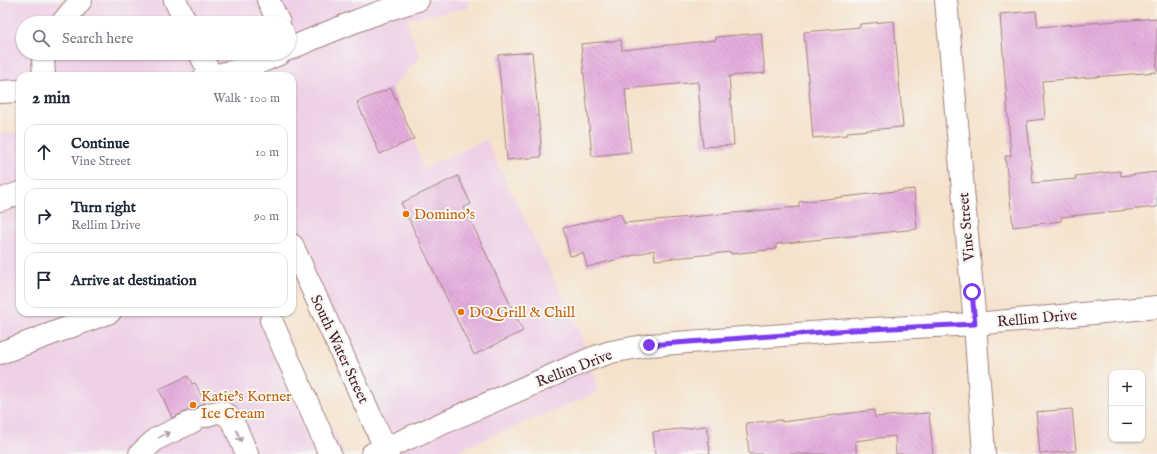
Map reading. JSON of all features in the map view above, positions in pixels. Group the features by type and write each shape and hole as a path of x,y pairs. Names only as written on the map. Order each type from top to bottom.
{"street":[{"path":"68,16 82,0"},
{"path":"268,0 276,16"},
{"path":"296,45 389,8 418,0"},
{"name":"Vine Street","path":"946,0 975,324 984,454"},
{"path":"43,60 44,72"},
{"path":"203,60 209,72"},
{"path":"227,72 246,67 261,60"},
{"path":"0,92 16,91"},
{"path":"0,200 16,194"},
{"name":"South Water Street","path":"296,254 382,452"},
{"name":"Rellim Drive","path":"382,452 563,370 611,352 649,345 843,331 975,324 1157,307"},
{"path":"0,353 99,316"},
{"path":"270,320 330,454"},
{"path":"140,454 156,439 210,413 220,412 228,415 232,421 247,454"}],"shaded area":[{"path":"0,0 468,0 468,8 406,19 420,57 391,88 414,139 423,169 486,140 581,335 598,392 449,454 388,454 296,254 296,72 16,72 16,91 0,92"},
{"path":"16,132 16,316 278,316 345,454 0,454 0,133"}],"building":[{"path":"1036,11 1038,27 1157,18 1157,72 1042,81 1045,119 1027,121 1033,183 1076,179 1075,176 1120,171 1121,176 1157,172 1157,207 1061,217 1061,221 1013,227 1005,156 1011,156 1000,14"},
{"path":"894,21 903,127 847,132 848,135 813,138 804,32 860,27 860,24"},
{"path":"761,33 765,73 729,76 734,145 703,147 698,82 625,89 631,152 592,156 581,44 621,40 622,50 716,40 716,37"},
{"path":"532,52 541,157 507,160 498,55"},
{"path":"391,88 414,139 380,154 357,102"},
{"path":"458,176 471,204 464,207 523,331 474,355 401,203"},
{"path":"914,189 917,229 776,244 776,249 731,254 731,252 655,260 654,250 587,267 583,253 570,256 563,228 621,214 624,223 799,207 799,202"},
{"path":"188,376 192,384 195,383 205,403 194,410 187,411 172,418 159,389"},
{"path":"1072,409 1076,451 1040,454 1036,412"},
{"path":"874,410 875,417 929,413 933,454 896,454 895,436 855,441 857,454 749,454 746,423 782,420 782,422"},
{"path":"707,426 710,454 655,454 653,432"}],"place":[{"name":"Domino's","path":"406,214"},
{"name":"DQ Grill & Chill","path":"461,312"},
{"name":"Katie's Korner Ice Cream","path":"193,405"}],"route":[{"path":"649,345 851,330 975,324 972,292"}]}
